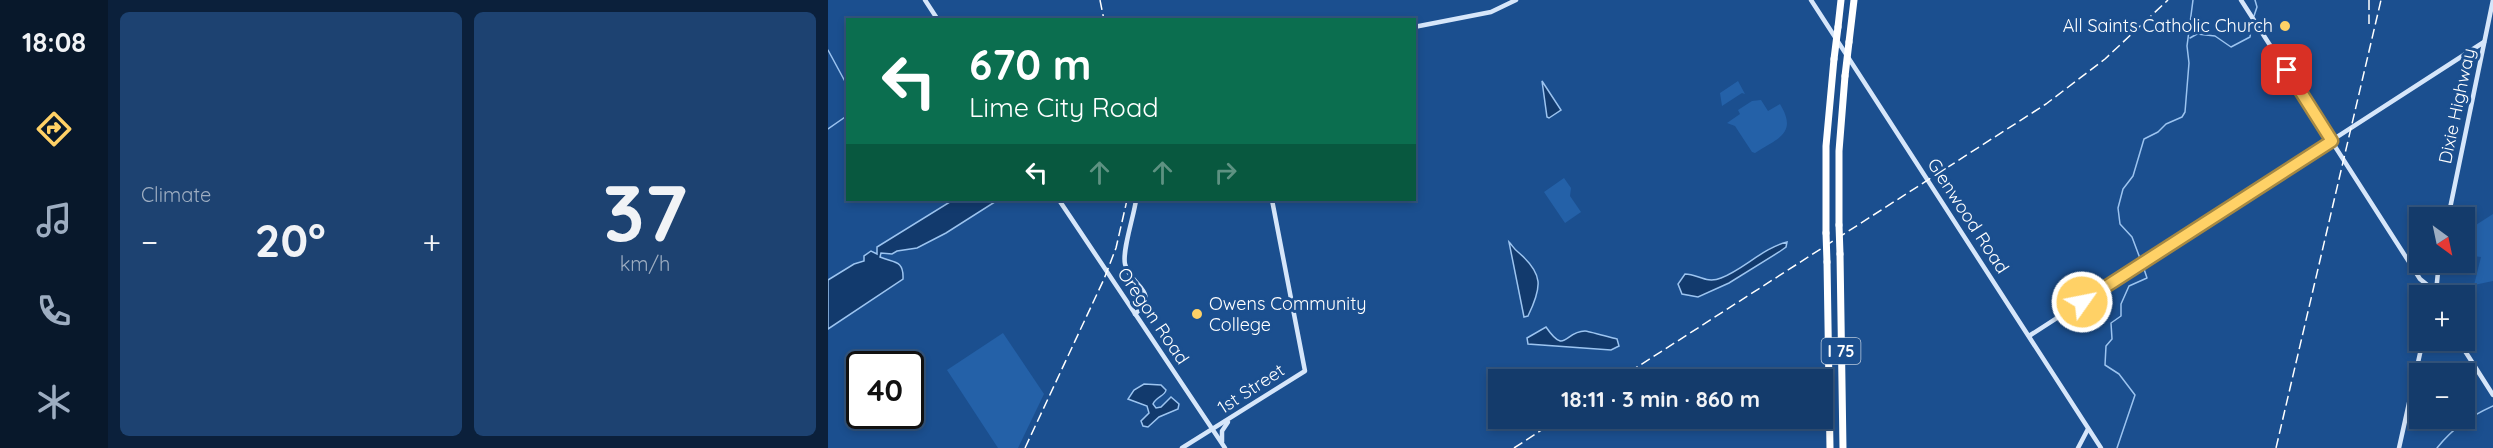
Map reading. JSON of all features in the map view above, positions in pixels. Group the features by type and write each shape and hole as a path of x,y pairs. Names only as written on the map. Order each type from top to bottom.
{"highway":[{"name":"I 75","path":"1843,448 1839,151 1854,0"},
{"name":"I 75","path":"1830,448 1826,146 1840,3"}],"street":[{"path":"925,0 937,18"},
{"path":"1416,27 1491,12 1516,0"},
{"name":"Glenwood Road","path":"1811,0 2101,448"},
{"path":"2241,0 2426,285"},
{"name":"Dixie Highway","path":"2450,207 2493,0"},
{"path":"2029,336 2484,42"},
{"name":"Oregon Road","path":"1060,201 1224,446"},
{"path":"1135,314 1144,305 1146,297 1143,289 1129,274 1125,258 1136,201"},
{"name":"1st Street","path":"1184,448 1305,371 1272,201"},
{"path":"2435,285 2437,273"},
{"path":"2433,285 2437,280"},
{"path":"2399,448 2421,351"},
{"path":"2465,351 2493,395"},
{"path":"1224,446 1222,430 1231,418"},
{"path":"2078,448 2088,429"}],"shaded area":[{"path":"1542,81 1561,110 1549,118 1547,117"},
{"path":"1738,81 1745,94 1742,93 1722,106 1720,93"},
{"path":"1761,100 1768,111 1780,104 1787,122 1786,129 1778,139 1755,153 1752,152 1735,126 1727,123 1740,114 1738,110 1752,101"},
{"path":"1564,178 1571,188 1570,196 1581,212 1565,223 1544,192"},
{"path":"951,201 996,201 946,233 917,248 892,254 881,253 880,257 900,265 903,279 828,329 828,280 854,264 864,261 864,256 871,251 877,254 877,247"},
{"path":"2493,214 2493,281 2474,285 2481,257 2475,256 2475,226"},
{"path":"1509,242 1532,267 1538,281 1533,306 1528,316 1524,317"},
{"path":"1787,242 1786,247 1779,252 1729,283 1698,297 1682,294 1678,284 1685,274 1716,280 1770,249"},
{"path":"1546,327 1558,340 1565,340 1573,334 1585,331 1617,339 1619,346 1611,350 1528,344 1527,338"},
{"path":"1003,333 1044,394 1018,448 998,448 947,370"},
{"path":"1144,384 1161,385 1166,390 1153,404 1156,408 1161,407 1171,397 1179,404 1178,409 1159,417 1148,427 1143,426 1141,421 1149,413 1147,406 1128,399 1134,390"}],"waterway":[{"path":"2141,261 2132,237 2120,224 2118,208 2123,189 2133,176 2144,139 2158,132 2166,124 2182,117 2185,112 2189,63 2187,46 2193,0"},
{"path":"2254,16 2257,7 2255,0"},
{"path":"2190,38 2197,34 2215,36 2231,47 2250,37 2252,21"},
{"path":"828,50 846,83"},
{"path":"828,129 846,116"},
{"path":"2117,448 2135,395 2119,374 2105,365 2106,346 2112,339 2111,323 2121,316 2121,304 2129,286 2147,278 2143,266"},
{"path":"2437,448 2462,424 2493,406"}],"railway":[{"path":"1100,0 1104,18"},
{"path":"1634,369 2046,104 2105,59 2168,0"},
{"path":"2369,0 2369,24"},
{"path":"2276,448 2381,0"},
{"path":"1025,448 1104,279 1116,248 1127,201"},
{"path":"1514,448 1543,429"}],"place":[{"name":"All Saints Catholic Church","path":"2285,26"},
{"name":"Owens Community College","path":"1197,314"}],"route":[{"path":"2082,302 2332,141 2287,70"}]}
